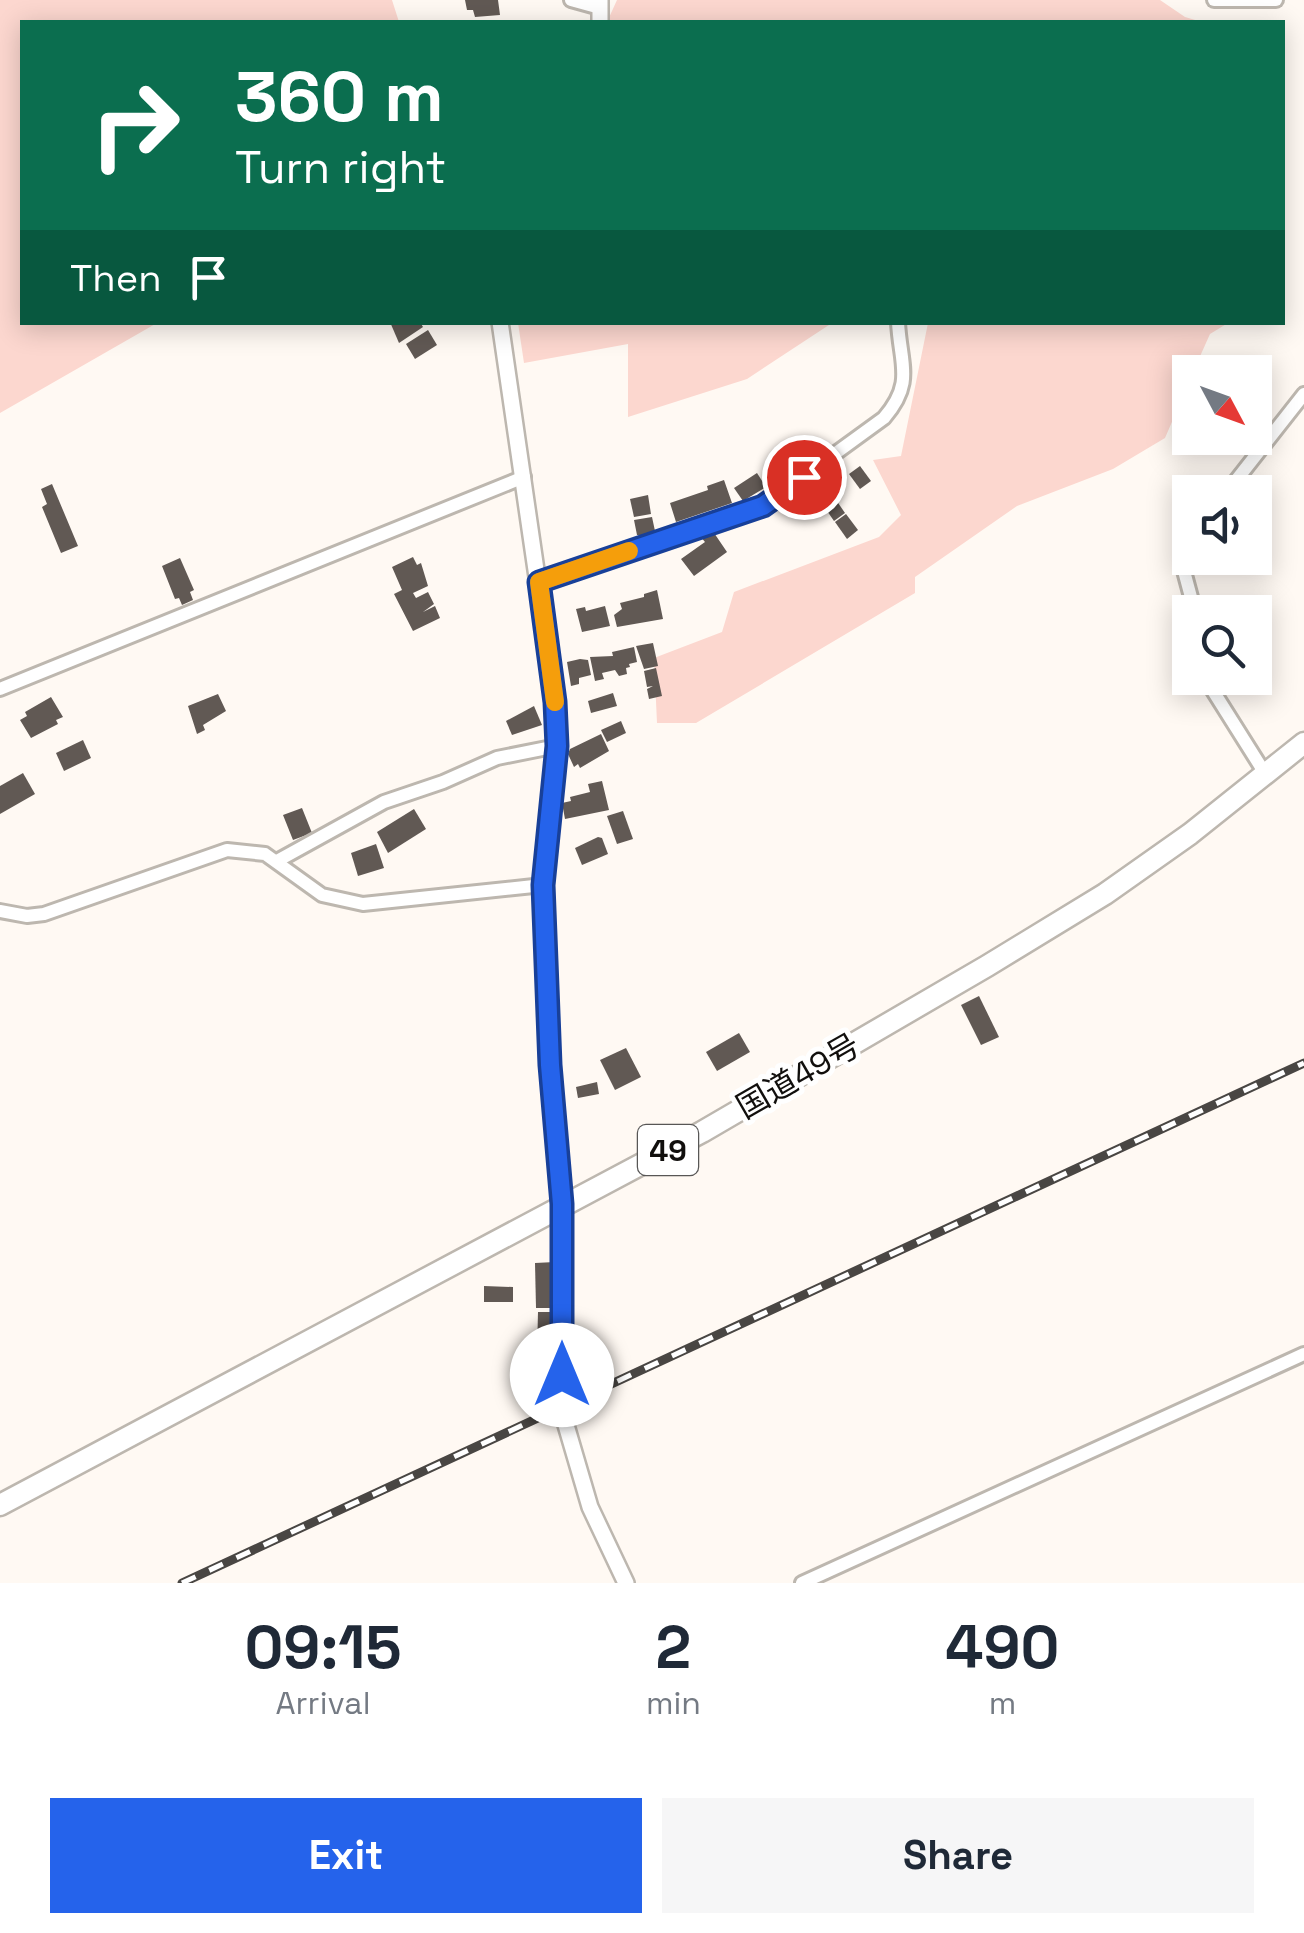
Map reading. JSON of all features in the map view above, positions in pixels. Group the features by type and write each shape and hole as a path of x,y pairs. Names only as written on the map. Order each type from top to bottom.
{"highway":[{"name":"国道49号","path":"0,1506 702,1132 1105,894 1304,743"}],"street":[{"path":"571,0 600,10"},
{"path":"1214,0 1276,0"},
{"path":"500,325 555,702 557,746 543,885 550,1065 562,1204 561,1408 590,1507 626,1583"},
{"path":"539,582 772,500 884,418 896,404 906,372 898,325"},
{"path":"1240,475 1304,394"},
{"path":"0,689 524,477"},
{"path":"1216,695 1266,775"},
{"path":"277,861 384,802 496,758 557,746"},
{"path":"0,912 44,914 227,850 256,851 277,861 322,895 363,904 543,885"},
{"path":"802,1583 1304,1354"}],"shaded area":[{"path":"0,0 392,0 398,20 20,20 20,325 154,325 0,413"},
{"path":"617,0 1160,0 1195,20 608,20"},
{"path":"518,325 829,325 747,379 628,417 628,344 524,363"},
{"path":"928,325 1225,325 1210,334 1201,355 1172,355 1172,422 1165,438 1113,469 1017,506 915,577 915,593 696,723 657,723 654,658 722,632 734,592 879,537 901,515 873,460 901,456"}],"building":[{"path":"465,0 498,0 500,15 475,17 473,10 467,10"},
{"path":"391,325 422,325 423,327 399,343"},
{"path":"428,330 437,345 415,359 406,344"},
{"path":"860,466 871,481 860,489 849,474"},
{"path":"757,473 766,487 743,501 734,488"},
{"path":"820,477 834,495 821,504 808,486"},
{"path":"724,480 732,503 676,522 670,503"},
{"path":"52,484 78,546 61,553 42,507 47,504 41,489"},
{"path":"648,495 651,514 634,517 630,499"},
{"path":"834,497 845,513 834,521 823,505"},
{"path":"846,514 858,530 847,539 835,522"},
{"path":"652,517 655,531 650,532 651,536 637,535 634,520"},
{"path":"710,527 727,552 694,576 681,559 705,542 699,535"},
{"path":"413,557 417,565 421,563 428,586 413,593 416,598 428,592 434,604 423,612 435,606 440,618 413,631 394,594 402,590 392,567"},
{"path":"180,558 194,590 190,592 193,600 182,605 179,598 175,599 162,566"},
{"path":"657,590 663,619 617,627 614,615 622,609 620,603"},
{"path":"605,606 610,626 582,632 576,609 585,607 586,611"},
{"path":"653,643 658,666 644,669 636,646"},
{"path":"634,647 637,662 629,664 627,674 619,676 615,670 602,673 604,679 595,681 590,657 613,656 612,652"},
{"path":"588,660 591,675 579,678 579,684 571,686 567,662"},
{"path":"656,668 662,696 649,699 647,689 653,686 647,687 644,671"},
{"path":"613,693 617,706 591,713 588,701"},
{"path":"218,694 226,711 203,725 205,730 197,734 188,706"},
{"path":"51,697 63,717 56,720 58,724 31,738 20,720 27,716 25,712"},
{"path":"534,706 542,725 512,735 506,721"},
{"path":"621,721 626,733 607,742 601,730"},
{"path":"601,734 609,751 580,768 578,764 574,767 568,754 570,749"},
{"path":"83,740 91,758 64,771 56,753"},
{"path":"23,773 35,794 0,814 0,786"},
{"path":"602,781 609,810 565,819 562,803 590,792 588,784"},
{"path":"302,808 312,833 293,840 283,815"},
{"path":"414,809 426,829 388,853 377,832"},
{"path":"623,811 633,839 617,844 607,816"},
{"path":"598,837 608,854 582,865 575,848"},
{"path":"376,844 384,868 358,876 351,853"},
{"path":"979,996 999,1037 981,1045 961,1005"},
{"path":"739,1033 750,1052 717,1071 706,1052"},
{"path":"626,1048 641,1077 615,1090 600,1060"},
{"path":"597,1082 599,1094 578,1098 576,1087"},
{"path":"555,1262 555,1308 536,1308 535,1263"},
{"path":"484,1286 513,1287 513,1302 484,1302"},
{"path":"538,1312 557,1312 556,1354 537,1353"}],"railway":[{"path":"182,1583 1304,1063"}],"slow traffic":[{"path":"555,702 539,582 629,551"}],"route":[{"path":"562,1375 562,1204 550,1065 543,885 557,746 539,582 763,506 804,477"}]}
